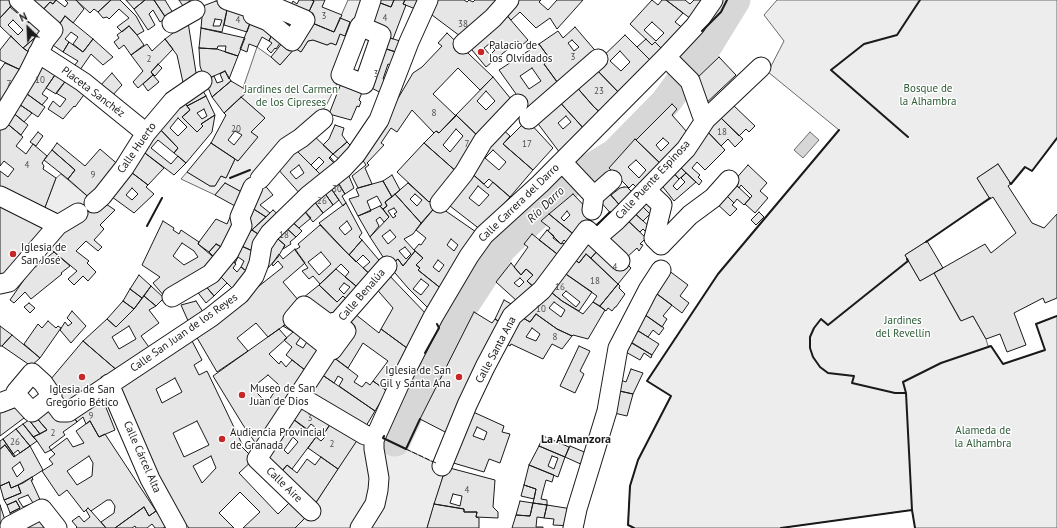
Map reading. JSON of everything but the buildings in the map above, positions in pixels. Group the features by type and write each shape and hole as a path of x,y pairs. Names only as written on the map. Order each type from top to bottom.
{"street":[{"path":"0,120 28,74 45,40 52,30 18,0"},
{"path":"227,0 266,7"},
{"path":"362,27 371,0"},
{"name":"Calle San Juan de los Reyes","path":"52,400 61,412 68,412 211,317 240,294 254,276 259,263 262,245 270,233 308,196 343,168 356,154 379,120 409,42 428,0"},
{"path":"463,44 493,18 509,0"},
{"name":"Calle Carrera del Darro","path":"369,438 433,317 469,256 484,235 540,184 564,165 670,61 713,0"},
{"path":"172,23 194,10"},
{"name":"Placeta Sanchéz","path":"38,53 82,82 146,133"},
{"path":"529,119 598,59"},
{"path":"670,61 690,81 702,115 706,119"},
{"name":"Calle Puente Espinosa","path":"592,234 617,220 686,149 706,119 761,67"},
{"name":"Calle Huerto","path":"0,284 9,282 50,222 86,208 102,196 124,168 146,133 173,101 202,81"},
{"path":"440,202 464,173 483,141 518,104"},
{"path":"172,297 211,274 229,252 242,226 240,217 256,183 287,147 301,138 323,119"},
{"path":"564,165 591,199 612,180"},
{"path":"646,190 662,205 654,238 661,245 690,215 713,198 729,180"},
{"path":"0,196 50,222"},
{"path":"592,234 620,261"},
{"name":"Calle Santa Ana","path":"442,466 467,405 512,316 542,290 592,234"},
{"name":"Calle Benalúa","path":"257,460 299,396 333,336 387,266"},
{"path":"573,528 577,509 607,411 618,348 648,290 661,270"},
{"path":"300,313 333,336"},
{"name":"Calle Cárcel Alta","path":"110,384 150,479 177,528"},
{"path":"0,403 18,396"},
{"path":"299,396 369,438 374,449 379,478 378,490 375,504 360,528"},
{"name":"Calle Aire","path":"257,460 310,511"},
{"path":"10,526 42,509 57,528"}],"shaded area":[{"name":"Jardines del Carmen de los Cipreses","path":"348,0 368,0 341,75 326,106 247,195 225,183 215,195 181,179 187,172 210,186 215,186 221,176 226,178 235,159 238,161 257,137 251,132 265,118 241,97 247,91 243,88 257,47 280,65 295,48 301,52 308,41 313,40 327,45 331,43 336,45 340,34 346,36 350,22 340,18"},
{"name":"Bosque de la Alhambra","path":"777,0 1057,0 1057,138 1032,171 1025,167 1011,184 998,164 977,178 990,199 905,255 920,281 934,273 960,320 973,316 986,339 988,346 991,346 1003,364 1045,350 1036,324 1057,316 1057,528 915,528 912,510 781,528 634,528 628,525 630,486 638,460 671,396 647,381 718,274 839,130 768,72 784,41 764,15"},
{"path":"810,132 819,140 803,158 794,150"},
{"path":"61,174 93,201 77,210 62,215 44,210 56,178"},
{"path":"358,438 383,438 446,467 427,528 295,528 308,515"}],"waterway":[{"name":"Río Darro","path":"395,441 448,329 501,248 571,181 615,154 666,102 708,44 735,0"}],"fence":[{"path":"406,449 436,463"}],"wall":[{"path":"702,31 721,12 727,0"},
{"path":"908,137 831,70 864,44 897,35 920,0"},
{"path":"634,528 628,525 630,486 638,460 671,396 647,381 718,274 839,130"},
{"path":"1010,183 1011,184 1025,167 1032,171 1057,138"},
{"path":"230,178 250,170"},
{"path":"147,226 162,198"},
{"path":"926,242 990,198"},
{"path":"597,225 610,212"},
{"path":"907,259 908,261 828,325 821,319 814,328 810,337 810,348 813,357 820,367 828,373 854,376 852,383 895,393 906,393 903,382 941,363 991,346 1003,364 1045,350 1036,324 1057,316"},
{"path":"425,353 439,328 437,324"},
{"path":"906,393 912,510 915,528"},
{"path":"384,436 383,438 406,449 420,419"},
{"path":"781,528 912,510"}],"place":[{"name":"Palacio de los Olvidados","path":"481,52"},
{"name":"Iglesia de San José","path":"13,254"},
{"name":"Iglesia de San Gregorio Bético","path":"82,377"},
{"name":"Iglesia de San Gil y Santa Ana","path":"459,377"},
{"name":"Museo de San Juan de Dios","path":"242,395"},
{"name":"Audiencia Provincial de Granada","path":"222,439"}],"district":[{"name":"La Almanzora","path":"576,440"}],"park label":[{"name":"Jardines del Revellín","path":"903,327"},
{"name":"Alameda de la Alhambra","path":"983,437"}]}
